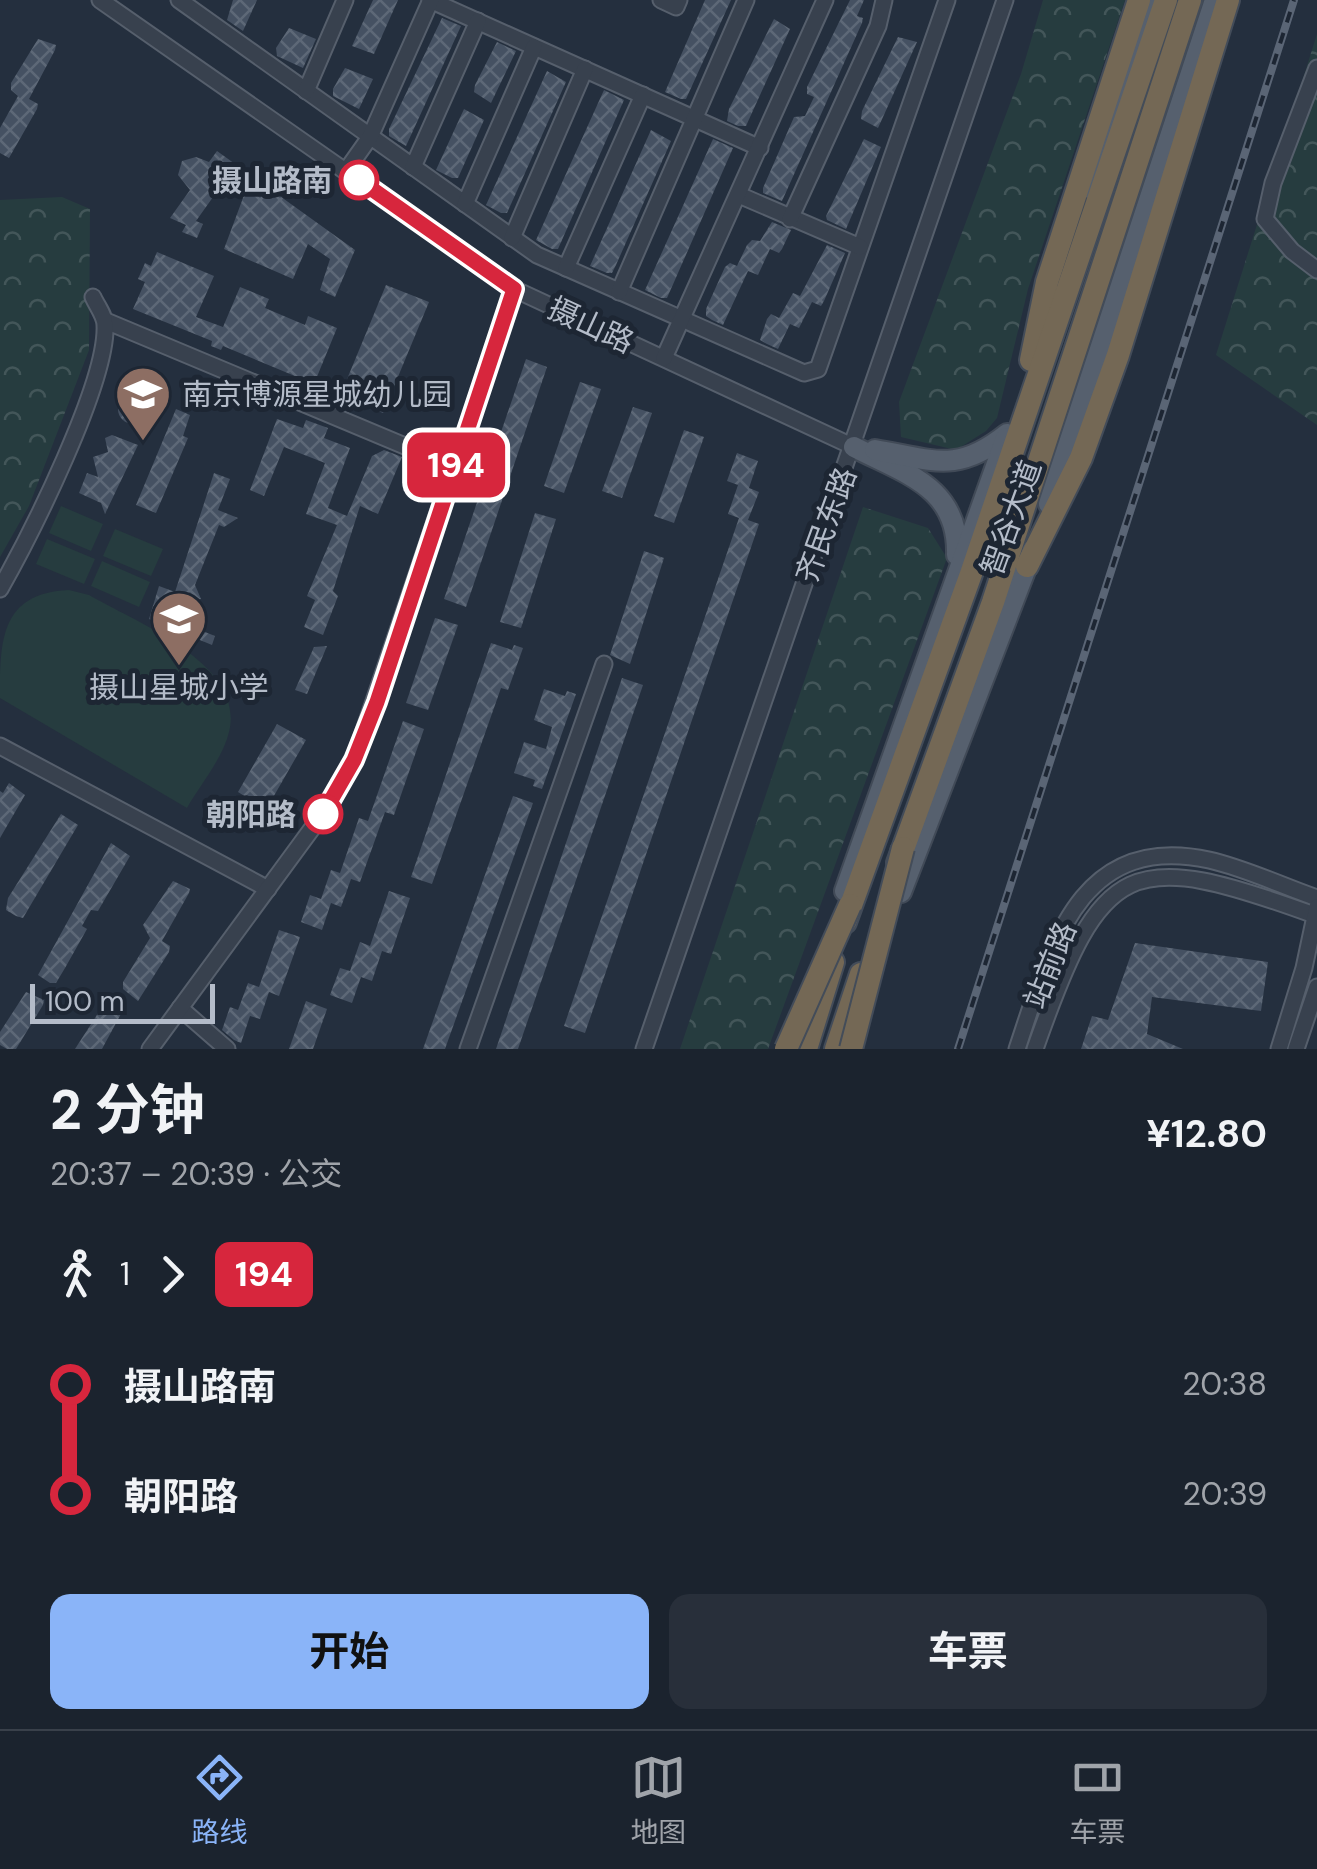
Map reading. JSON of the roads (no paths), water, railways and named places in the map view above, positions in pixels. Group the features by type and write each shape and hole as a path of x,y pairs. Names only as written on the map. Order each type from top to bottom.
{"highway":[{"path":"1028,375 1047,282 1140,0"},
{"name":"智谷大道","path":"806,1049 850,905 971,574 1166,0"},
{"name":"智谷大道","path":"836,1049 903,848 993,602 1190,0"},
{"path":"1027,566 1081,458 1118,354 1228,0"},
{"path":"848,1049 903,848"},
{"path":"788,1049 850,905"}],"main road":[{"name":"智谷大道","path":"788,1049 1028,375 1153,0"},
{"name":"智谷大道","path":"848,1049 916,851 1027,566 1214,0"},
{"path":"854,446 954,462 980,455 1008,432"},
{"path":"854,446 922,482 940,496 958,525 957,571"}],"street":[{"path":"178,0 512,238 566,268 804,373 818,369 947,0"},
{"path":"306,91 345,0"},
{"path":"346,171 370,136 431,0 760,148"},
{"path":"661,0 676,7 679,0"},
{"path":"619,292 746,0"},
{"path":"664,358 825,0"},
{"path":"790,219 878,26 884,0"},
{"name":"齐民东路","path":"644,1049 1004,0"},
{"name":"摄山路","path":"107,2 514,289 854,446"},
{"path":"413,167 478,22"},
{"path":"465,204 534,47"},
{"path":"1317,68 1273,183 1265,219 1292,251 1317,270"},
{"path":"512,238 585,70"},
{"path":"566,268 642,95"},
{"path":"739,195 860,247"},
{"path":"150,1049 330,804 354,760 514,289"},
{"path":"0,589 30,536 102,363 106,321 93,297"},
{"path":"106,321 455,467"},
{"path":"468,1049 604,664"},
{"path":"0,746 268,889"},
{"name":"站前路","path":"1017,1049 1065,919 1088,888 1116,868 1146,857 1179,855 1213,860 1317,898"},
{"name":"站前路","path":"1036,1049 1079,936 1097,910 1122,887 1162,875 1196,876 1316,916"},
{"path":"1279,1049 1317,907"},
{"path":"1296,1049 1317,986"},
{"path":"180,1008 227,1049"}],"railway":[{"path":"958,1049 1294,0"}],"place":[{"name":"摄山路南","path":"359,180"},
{"name":"南京博源星城幼儿园","path":"143,443"},
{"name":"摄山星城小学","path":"179,668"},
{"name":"朝阳路","path":"323,814"}]}
